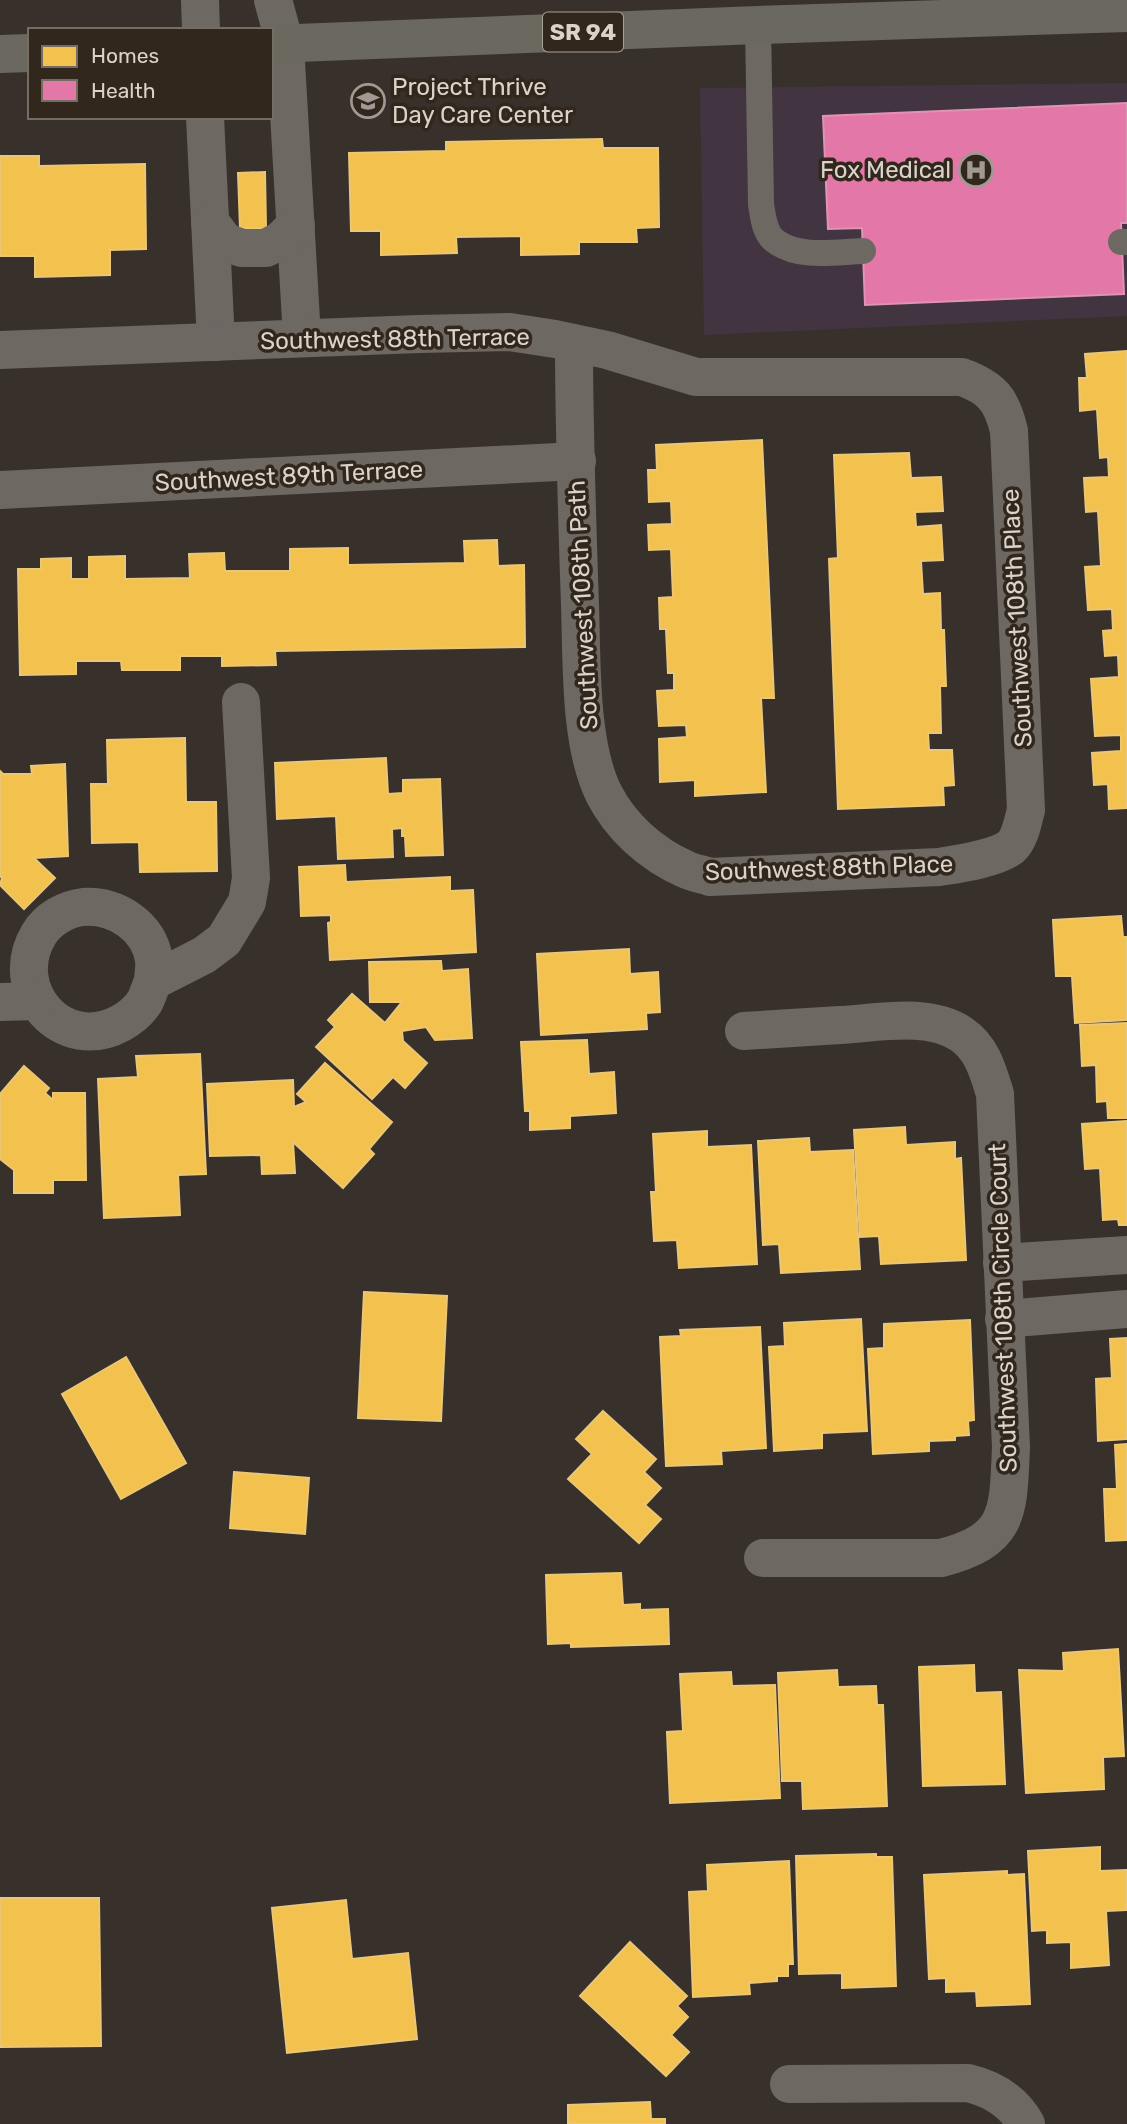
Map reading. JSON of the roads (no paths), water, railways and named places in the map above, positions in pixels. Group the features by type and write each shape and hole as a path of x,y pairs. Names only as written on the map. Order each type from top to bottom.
{"main road":[{"name":"SR 94","path":"278,44 1127,13"},
{"path":"0,54 28,53"}],"street":[{"path":"200,0 201,28"},
{"path":"273,0 296,225 302,338"},
{"path":"205,119 216,342"},
{"path":"210,222 225,242 242,248 267,248 281,240 296,225"},
{"name":"Southwest 88th Terrace","path":"0,350 510,332 574,343 696,377 962,377 991,392"},
{"name":"Southwest 108th Path","path":"574,343 583,668 592,761 603,793 622,824 650,848"},
{"name":"Southwest 108th Place","path":"991,392 1006,416 1009,431 1026,810 1012,846"},
{"name":"Southwest 89th Terrace","path":"0,490 577,461"},
{"path":"153,981 204,955 224,940 247,902 251,878 241,702"},
{"name":"Southwest 88th Place","path":"650,848 686,870 710,877 939,867 973,862 1012,846"},
{"path":"95,906 115,911 134,922 147,939 154,960 153,981 145,1002 130,1018 111,1028 89,1032 68,1028 19,1001 30,983 28,964 33,945 43,928 58,915 76,908 95,906"},
{"name":"Southwest 108th Circle Court","path":"744,1031 913,1021 942,1025 959,1032 979,1052 995,1094 1011,1447 1007,1505 1003,1521 994,1533 960,1553 940,1558 763,1558"},
{"path":"1002,1263 1127,1255"},
{"path":"1004,1319 1127,1309"},
{"path":"789,2084 968,2083 985,2087 1012,2104 1026,2124"}],"lane":[{"path":"758,25 761,204 766,228 773,240 807,253 863,251"}],"place":[{"name":"Project Thrive Day Care Center","path":"368,101"},
{"name":"Fox Medical","path":"976,170"}]}
